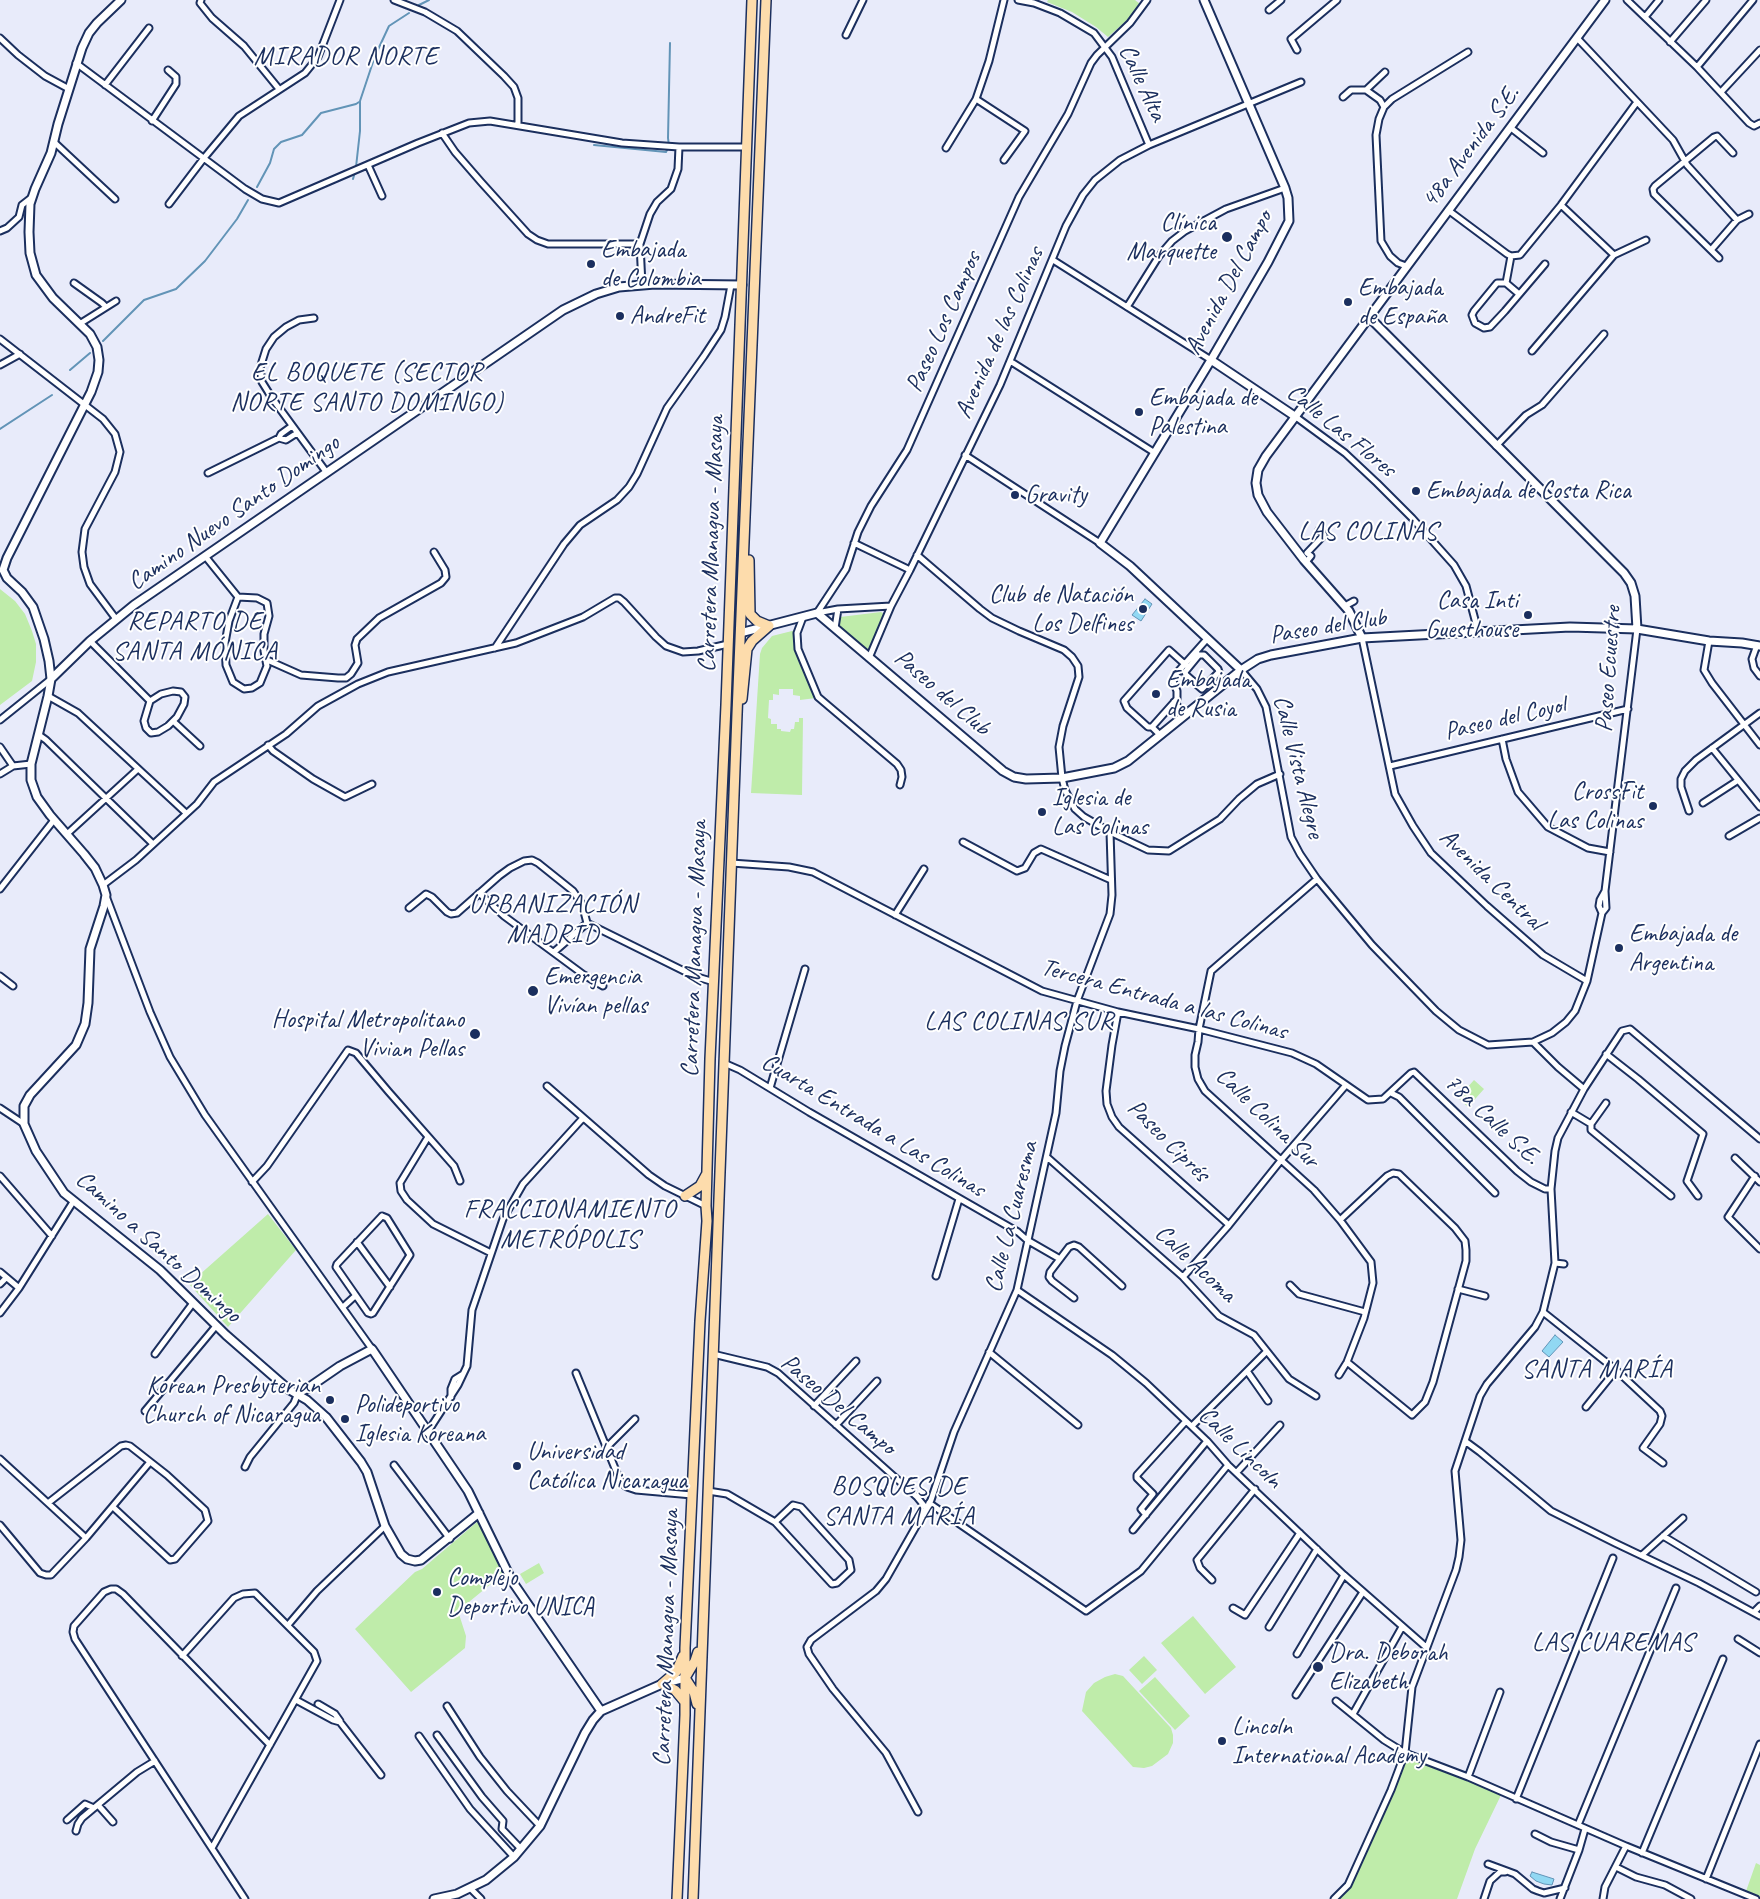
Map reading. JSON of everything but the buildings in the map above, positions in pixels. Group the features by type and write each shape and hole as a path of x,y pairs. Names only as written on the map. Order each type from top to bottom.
{"highway":[{"name":"Carretera Managua - Masaya","path":"677,1899 685,1702 685,1648 700,1320 707,1221 707,1170 752,0"},
{"name":"Carretera Managua - Masaya","path":"693,1899 731,863 766,0"},
{"path":"758,205 751,185 751,156 747,147 751,142 753,120 761,96"},
{"path":"737,714 743,696 747,649 752,641 769,626 757,621 750,614 749,548 745,530"},
{"path":"726,705 730,692 732,641 740,633 736,630 734,622 734,556 731,540"},
{"path":"717,1246 712,1213 706,1206 712,1200 715,1192 720,1161"},
{"path":"685,1196 700,1186 704,1181 707,1170"},
{"path":"700,1320 704,1327 708,1329 712,1327 714,1322"},
{"path":"700,1343 707,1336 713,1341"},
{"path":"698,1768 695,1762 697,1704 694,1692 685,1678 695,1661 702,1640"},
{"path":"685,1648 676,1672 662,1684 675,1690 685,1702"}],"street":[{"path":"121,0 89,33 76,63 47,165 31,198 28,232 32,264 36,275 53,298 81,323 94,340 99,360 97,378 2,571 11,583 27,598 37,615 44,639 51,679 31,764 32,780 37,797 54,820 84,854 104,885 106,895 150,1012 170,1058 205,1115 343,1307 468,1491 512,1581 601,1711"},
{"path":"201,0 200,2 212,18 244,46 279,90"},
{"path":"169,204 204,158 240,116 305,73 318,57 340,0"},
{"path":"394,0 406,2 457,31 514,87 518,98 518,125"},
{"path":"846,35 863,0"},
{"path":"946,148 976,99 1004,0"},
{"name":"Calle Alta","path":"1018,0 1034,3 1060,13 1094,33 1106,46 1149,145"},
{"name":"Paseo Los Campos","path":"817,613 846,569 854,543 871,506 907,450 1019,197 1068,114 1091,63 1130,23 1147,0"},
{"name":"Avenida Del Campo","path":"1100,543 1211,360 1286,231 1290,212 1285,188 1204,0"},
{"path":"1269,10 1281,0"},
{"path":"1297,50 1291,40 1337,0"},
{"name":"48a Avenida S.E.","path":"1362,638 1353,617 1345,606 1306,562 1268,512 1258,495 1256,483 1258,470 1266,456 1406,266 1578,39 1605,0"},
{"path":"1627,0 1722,92 1749,123 1754,126 1760,123"},
{"path":"1645,16 1660,0"},
{"path":"1670,42 1706,0"},
{"path":"1697,67 1753,0"},
{"path":"105,85 149,28"},
{"path":"0,38 45,76 69,89"},
{"path":"1578,39 1674,140 1684,161 1737,220"},
{"path":"1722,92 1760,50"},
{"path":"1406,266 1398,263 1390,256 1382,241 1376,134 1379,119 1384,107 1392,99 1468,52"},
{"path":"76,63 245,189 262,199 279,203 442,133 469,124 490,121 613,141 680,147 747,147"},
{"path":"152,121 176,84 176,77 168,70"},
{"path":"1366,90 1385,72"},
{"name":"Avenida de las Colinas","path":"869,658 891,606 1010,361 1075,208 1083,195 1095,180 1120,160 1149,145 1301,82"},
{"path":"1343,97 1351,90 1366,90 1380,100 1384,107"},
{"path":"976,99 1025,131 1004,160"},
{"path":"1448,210 1512,256 1520,255 1561,205 1637,102"},
{"path":"1511,128 1543,153"},
{"path":"442,133 455,152 481,182 528,234 537,240 548,244 640,244"},
{"path":"1718,258 1654,194 1653,189 1684,161 1717,136 1733,154"},
{"path":"54,142 115,199"},
{"path":"642,284 640,244 650,214 657,202 670,189 678,169 680,147"},
{"path":"368,166 382,196"},
{"path":"1127,307 1159,256 1172,241 1185,231 1226,209 1285,188"},
{"path":"0,231 7,228 19,217 22,206 31,198"},
{"path":"1561,205 1614,255"},
{"path":"1711,250 1737,220 1749,214"},
{"path":"1532,351 1614,255 1646,240"},
{"path":"1506,283 1512,256"},
{"name":"Calle Las Flores","path":"1053,260 1211,360 1296,417 1344,453 1412,518 1454,566 1466,586 1478,631"},
{"path":"1519,294 1506,283 1500,282 1494,285 1474,311 1473,319 1479,326 1484,328 1490,327 1519,294 1545,264"},
{"path":"74,283 106,307"},
{"name":"Camino Nuevo Santo Domingo","path":"51,679 116,619 546,321 578,302 620,287 642,284 742,285"},
{"path":"496,648 564,544 580,525 617,500 629,487 637,474 667,408 721,330 732,285"},
{"path":"81,323 116,301"},
{"name":"Paseo Ecuestre","path":"1369,317 1624,573 1631,583 1635,596 1637,629 1605,891 1607,904 1602,913 1587,981 1574,1011 1566,1022 1552,1033 1534,1042"},
{"path":"314,318 299,320 286,327 274,337 266,349 260,368 262,382 272,398 327,473"},
{"path":"1496,446 1526,415 1542,405 1604,334"},
{"path":"0,339 102,420 114,434 120,452 116,472 85,529 82,552 84,567 90,584 116,619"},
{"path":"0,365 20,354"},
{"path":"1010,361 1155,453"},
{"path":"208,473 279,438 281,434 292,426"},
{"path":"279,438 286,440 297,433"},
{"name":"Calle Vista Alegre","path":"965,455 1100,543 1130,566 1241,670 1258,689 1266,707 1291,837 1317,879 1372,945 1436,1011 1459,1030 1488,1045 1534,1042"},
{"path":"1306,562 1311,556 1307,553 1324,535 1319,530"},
{"path":"854,543 910,570"},
{"path":"266,659 301,675 346,678 352,674 358,663 354,645 357,639 379,618 441,583 446,578 446,570 434,552"},
{"path":"917,555 980,610 1019,631 1064,650 1078,666 1079,677 1063,726 1059,747 1064,790 1075,809 1084,817 1148,850 1169,851 1220,819 1239,798 1257,784 1280,774"},
{"path":"206,556 238,597 257,598 267,604 269,616 264,634 267,666 260,683 252,688 244,689 233,682 226,665 225,643 228,621 238,597"},
{"path":"104,885 136,860 186,813 214,782 286,734 318,706 358,684 396,670 516,643 583,617 615,598 619,598 624,602 666,646 683,652 698,651 728,644"},
{"path":"1345,606 1354,600"},
{"path":"740,633 838,609 891,606"},
{"path":"835,628 838,609"},
{"name":"Paseo del Club","path":"817,613 1003,771 1014,777 1026,779 1062,778 1114,768 1128,761 1241,670 1258,659 1362,638 1570,626 1637,629 1710,641 1758,646"},
{"path":"802,617 797,633 798,650 818,696 897,764 901,770 900,785"},
{"name":"Avenida Central","path":"1362,638 1395,794 1413,826 1431,853 1543,955 1587,981"},
{"path":"1152,727 1174,702 1177,695 1173,681 1175,675 1186,665 1202,654 1219,672 1202,688 1186,675 1186,665 1207,639"},
{"path":"90,641 150,701"},
{"path":"1710,641 1704,670 1760,746"},
{"path":"1758,646 1752,659 1754,668 1760,676"},
{"path":"1160,735 1127,708 1124,701 1169,650 1186,665"},
{"path":"0,720 51,679"},
{"path":"173,691 181,692 185,697 184,704 173,721 158,732 151,733 146,728 144,720 150,701 161,694 173,691"},
{"path":"48,696 78,713 186,813"},
{"path":"1174,702 1186,715"},
{"name":"Paseo del Coyol","path":"1390,766 1628,709"},
{"path":"1689,812 1680,787 1685,771 1712,748 1760,713"},
{"path":"173,721 200,746"},
{"path":"39,735 153,844"},
{"path":"1502,739 1506,759 1518,792 1548,827 1588,848 1610,852"},
{"path":"268,745 273,751 313,779 345,797 372,784"},
{"path":"0,747 13,766"},
{"path":"1712,748 1760,808"},
{"path":"0,774 13,766 31,764"},
{"path":"67,834 138,769"},
{"path":"1703,803 1737,781"},
{"path":"1729,836 1760,818"},
{"path":"0,889 54,820"},
{"name":"Calle La Cuaresma","path":"918,1812 886,1753 833,1689 806,1647 811,1640 876,1591 886,1579 928,1506 954,1432 1017,1290 1056,1113 1060,1071 1077,1001 1110,914 1112,895 1110,832"},
{"path":"963,842 1017,871 1025,868 1034,853 1041,849 1111,880"},
{"path":"409,908 426,894 451,914 457,913 510,868 524,861 532,860 573,891 582,904 587,923 694,976 714,982"},
{"name":"Tercera Entrada a las Colinas","path":"731,863 789,867 813,872 1042,991 1118,1012 1198,1029 1292,1053 1316,1064 1368,1100 1383,1098 1411,1073"},
{"path":"895,915 924,869"},
{"name":"Calle Colina Sur","path":"1317,879 1211,971 1198,1029 1195,1067 1205,1091 1314,1190 1340,1220 1371,1262 1373,1283 1365,1312 1347,1362 1339,1375"},
{"path":"479,893 504,916 584,975 603,986"},
{"path":"24,1124 24,1106 30,1095 76,1045 85,1024 88,1003 90,949 106,895"},
{"path":"554,952 587,923"},
{"path":"770,1088 805,969"},
{"path":"0,976 13,986"},
{"name":"Paseo Ciprés","path":"1118,1012 1106,1091 1106,1104 1112,1117 1119,1127 1229,1225"},
{"path":"1334,1899 1348,1885 1391,1790 1405,1753 1410,1697 1426,1647 1460,1556 1461,1540 1455,1471 1482,1392 1535,1327 1543,1312 1554,1263 1551,1189 1556,1145 1571,1112 1606,1054 1622,1031 1628,1029 1760,1139"},
{"path":"1534,1042 1558,1068 1584,1089"},
{"path":"252,1182 267,1166 348,1050 356,1053 454,1166 460,1181"},
{"path":"1606,1054 1703,1134 1687,1181 1698,1196"},
{"name":"Cuarta Entrada a Las Colinas","path":"724,1063 740,1070 1018,1232 1027,1240 1060,1260"},
{"name":"78a Calle S.E.","path":"1411,1073 1414,1072 1517,1171 1531,1182 1545,1189 1551,1189"},
{"path":"1183,1277 1346,1085"},
{"path":"547,1086 649,1175 706,1206"},
{"path":"1391,1092 1399,1097 1495,1193"},
{"path":"1606,1103 1591,1124 1592,1132 1671,1196"},
{"path":"0,1108 24,1124"},
{"path":"1571,1112 1591,1124"},
{"path":"427,1433 451,1398 467,1366 472,1310 503,1219 523,1184 583,1118"},
{"name":"Camino a Santo Domingo","path":"24,1124 36,1152 64,1193 73,1202 100,1221 160,1270 216,1326 288,1389 298,1393 326,1418 367,1472 385,1526 401,1554 407,1559 416,1561 427,1557 479,1513"},
{"path":"428,1137 400,1183 401,1191 407,1200 433,1224 491,1253"},
{"name":"Calle Acoma","path":"1047,1157 1183,1277 1219,1316 1249,1331 1289,1380 1316,1396"},
{"path":"1735,1158 1760,1182"},
{"path":"1340,1220 1393,1172 1399,1174 1455,1228 1465,1241 1466,1261 1433,1382 1425,1402 1412,1415 1347,1362"},
{"path":"0,1176 52,1236"},
{"path":"1754,1176 1728,1217 1760,1250"},
{"path":"936,1276 959,1198"},
{"path":"0,1313 19,1288 73,1202"},
{"path":"385,1216 410,1253 390,1287 372,1314 368,1313 336,1267 380,1217 385,1216"},
{"path":"357,1242 390,1287"},
{"path":"1074,1298 1049,1277 1050,1272 1069,1247 1074,1245 1079,1247 1122,1286"},
{"path":"1554,1263 1564,1264"},
{"path":"0,1272 19,1288"},
{"path":"0,1284 6,1278"},
{"path":"1290,1285 1299,1294 1365,1312"},
{"path":"1458,1288 1485,1296"},
{"name":"Calle Lincoln","path":"1017,1290 1112,1355 1146,1382 1344,1575 1402,1628 1426,1647"},
{"path":"343,1307 355,1296"},
{"path":"155,1354 193,1303"},
{"path":"1543,1312 1616,1370 1660,1411 1662,1416 1660,1424 1643,1448 1663,1463"},
{"path":"145,1411 216,1326"},
{"path":"245,1467 250,1457 294,1403 298,1393 340,1366 372,1349"},
{"path":"988,1352 1078,1424"},
{"path":"1192,1426 1266,1352"},
{"name":"Paseo Del Campo","path":"713,1354 767,1367 778,1374 928,1506 1086,1611 1141,1571 1228,1464"},
{"path":"814,1406 856,1361"},
{"path":"1586,1407 1616,1370"},
{"path":"1247,1371 1268,1401"},
{"path":"576,1374 621,1483 627,1487 693,1495"},
{"path":"836,1425 877,1381"},
{"path":"606,1448 635,1418"},
{"path":"1146,1515 1141,1509 1153,1494 1137,1476 1186,1421"},
{"path":"1237,1472 1280,1426"},
{"path":"1133,1530 1207,1441"},
{"path":"1465,1441 1551,1511 1699,1582 1760,1616"},
{"path":"48,1503 121,1446 130,1446 205,1510 208,1518 203,1528 175,1559 170,1560 113,1507"},
{"path":"0,1459 86,1538"},
{"path":"0,1525 40,1573 46,1576 56,1572 150,1462"},
{"path":"394,1465 450,1539"},
{"path":"1212,1580 1200,1568 1198,1560 1255,1489"},
{"path":"707,1491 727,1494 775,1522 832,1584 837,1583 851,1570 849,1560 801,1507 793,1505 775,1522"},
{"path":"1642,1555 1683,1518"},
{"path":"288,1626 317,1591 385,1526"},
{"path":"1233,1608 1246,1615 1300,1533"},
{"path":"1662,1536 1756,1592"},
{"path":"1269,1627 1317,1549"},
{"path":"1516,1799 1613,1558"},
{"path":"1297,1654 1344,1575"},
{"path":"1578,1825 1676,1588"},
{"path":"245,1899 75,1639 74,1626 104,1592 116,1589 270,1745"},
{"path":"182,1656 234,1598 255,1592 314,1652 317,1661 212,1848"},
{"path":"1296,1695 1363,1592"},
{"path":"1754,1612 1760,1606"},
{"path":"1353,1714 1402,1628"},
{"path":"1738,1639 1760,1653"},
{"path":"1642,1853 1723,1659"},
{"path":"434,1899 457,1894 486,1880 514,1857 540,1826 585,1733 601,1711 662,1684 675,1679 685,1678"},
{"path":"1468,1777 1500,1692"},
{"path":"296,1700 340,1722"},
{"path":"1336,1701 1384,1740 1405,1753 1468,1777 1642,1853 1756,1899"},
{"path":"318,1704 334,1714 381,1775"},
{"path":"447,1706 480,1758 507,1791 540,1826"},
{"path":"437,1735 482,1797 503,1822 502,1829 521,1849"},
{"path":"419,1736 470,1809 514,1857"},
{"path":"1706,1879 1760,1744"},
{"path":"76,1831 82,1818 137,1772 155,1762"},
{"path":"68,1820 85,1804 96,1807 113,1822"},
{"path":"1560,1899 1585,1828"},
{"path":"1535,1834 1551,1842 1578,1850"},
{"path":"1603,1899 1605,1887 1626,1846"},
{"path":"1488,1864 1515,1874 1538,1891 1544,1892 1564,1888"},
{"path":"1616,1867 1636,1877 1665,1885 1691,1899"},
{"path":"1484,1899 1490,1881 1500,1872 1507,1871"},
{"path":"470,1888 481,1899"}],"green space":[{"path":"1048,0 1135,0 1140,4 1126,21 1108,37 1072,12 1047,2"},
{"path":"0,589 15,601 25,614 36,644 36,662 32,681 0,705"},
{"path":"881,612 884,614 868,652 863,653 839,630 840,617"},
{"path":"796,630 797,646 816,698 800,700 800,696 793,695 793,689 779,689 779,695 773,694 773,700 769,700 768,718 771,719 771,724 777,724 777,729 790,732 791,729 794,729 795,722 799,722 799,718 803,718 802,795 751,793 760,654 762,648 772,636"},
{"path":"1474,1080 1484,1089 1468,1107 1458,1098"},
{"path":"268,1214 296,1250 228,1327 189,1284"},
{"name":"Complejo Deportivo UNICA","path":"477,1522 480,1522 503,1574 458,1611 466,1636 465,1648 411,1692 355,1629 415,1572 422,1569"},
{"path":"539,1563 544,1573 526,1584 520,1574"},
{"path":"1193,1616 1236,1667 1205,1694 1161,1643"},
{"path":"1144,1656 1157,1670 1142,1684 1129,1670"},
{"path":"1115,1674 1123,1676 1171,1728 1173,1743 1168,1754 1152,1766 1144,1768 1133,1767 1082,1711 1086,1692 1094,1683"},
{"path":"1155,1677 1190,1716 1175,1730 1139,1691"},
{"path":"1405,1753 1502,1793 1475,1849 1457,1899 1334,1899 1348,1885"},
{"path":"1756,1863 1760,1865 1760,1899 1745,1894"}],"water":[{"name":"Club de Natación Los Delfines","path":"1145,599 1152,604 1141,621 1132,615"},
{"path":"1555,1335 1563,1342 1549,1357 1542,1351"},
{"path":"1532,1872 1554,1879 1552,1885 1536,1881 1530,1876"}],"waterway":[{"path":"419,5 429,0"},
{"path":"356,167 360,131 360,101 375,56 389,26 409,13"},
{"path":"594,145 666,152 669,146 670,43"},
{"path":"257,187 270,163 274,149 281,142 302,135 321,113 359,102"},
{"path":"353,179 355,172"},
{"path":"103,341 144,300 176,289 205,261 237,219 248,200"},
{"path":"70,370 90,353"},
{"path":"0,429 52,395"}],"place":[{"name":"Clínica Marquette","path":"1227,237"},
{"name":"Embajada de Colombia","path":"591,264"},
{"name":"Embajada de España","path":"1348,302"},
{"name":"AndreFit","path":"620,316"},
{"name":"Embajada de Palestina","path":"1139,412"},
{"name":"Embajada de Costa Rica","path":"1416,491"},
{"name":"Gravity","path":"1015,495"},
{"name":"Club de Natación Los Delfines","path":"1143,609"},
{"name":"Casa Inti Guesthouse","path":"1528,615"},
{"name":"Embajada de Rusia","path":"1156,694"},
{"name":"CrossFit Las Colinas","path":"1653,806"},
{"name":"Iglesia de Las Colinas","path":"1042,812"},
{"name":"Embajada de Argentina","path":"1619,948"},
{"name":"Emergencia Vivían pellas","path":"533,991"},
{"name":"Hospital Metropolitano Vivian Pellas","path":"475,1034"},
{"name":"Korean Presbyterian Church of Nicaragua","path":"330,1400"},
{"name":"Polideportivo Iglesia Koreana","path":"345,1419"},
{"name":"Universidad Católica Nicaragua","path":"517,1466"},
{"name":"Complejo Deportivo UNICA","path":"437,1592"},
{"name":"Dra. Deborah Elizabeth","path":"1318,1667"},
{"name":"Lincoln International Academy","path":"1222,1741"}],"district":[{"name":"MIRADOR NORTE","path":"346,57"},
{"name":"EL BOQUETE (SECTOR NORTE SANTO DOMINGO)","path":"367,388"},
{"name":"LAS COLINAS","path":"1368,532"},
{"name":"REPARTO DE SANTA MÓNICA","path":"195,637"},
{"name":"URBANIZACIÓN MADRID","path":"553,920"},
{"name":"LAS COLINAS SUR","path":"1019,1022"},
{"name":"FRACCIONAMIENTO METRÓPOLIS","path":"570,1225"},
{"name":"SANTA MARÍA","path":"1597,1370"},
{"name":"BOSQUES DE SANTA MARÍA","path":"899,1502"},
{"name":"LAS CUAREMAS","path":"1613,1643"}]}
